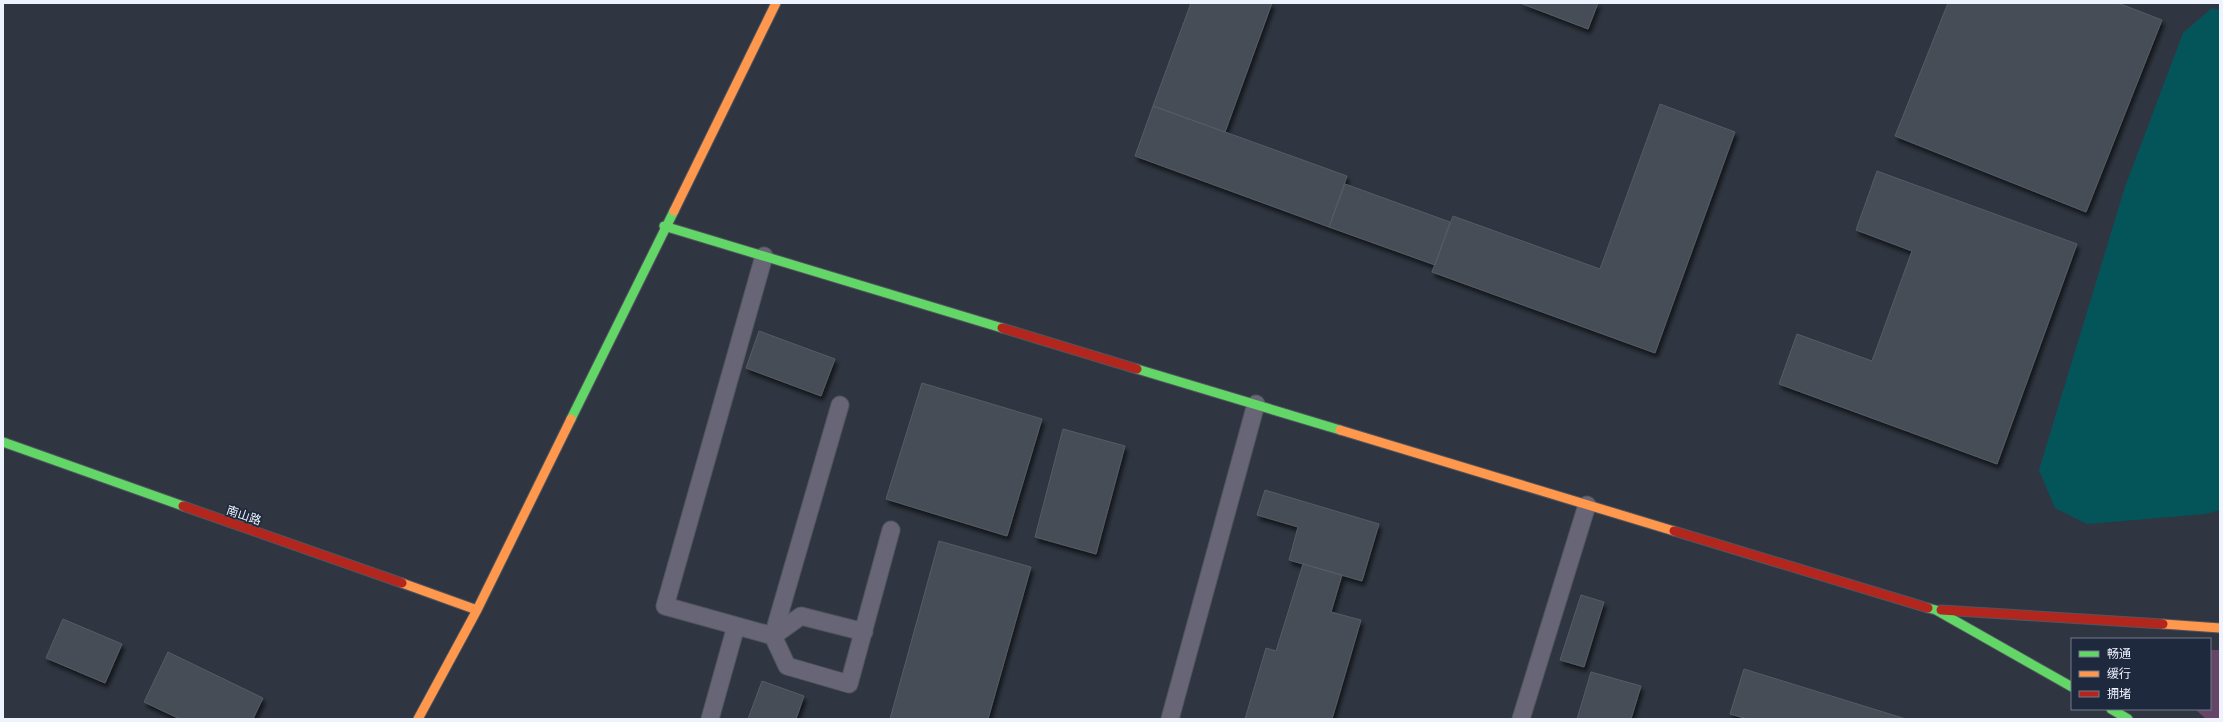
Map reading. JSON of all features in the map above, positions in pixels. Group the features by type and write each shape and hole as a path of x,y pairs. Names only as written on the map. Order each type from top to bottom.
{"main road":[{"path":"418,719 477,610 664,226 776,3"},
{"path":"664,226 1936,610 2071,686"},
{"name":"南山路","path":"3,442 477,610"},
{"path":"1936,610 2220,628"},
{"path":"2113,710 2128,719"}],"lane":[{"path":"764,256 665,606 773,636"},
{"path":"1170,719 1256,404"},
{"path":"840,405 773,636 787,666 849,684 891,530"},
{"path":"1521,719 1587,505"},
{"path":"773,636 801,616 864,632"},
{"path":"710,719 736,626"}],"shaded area":[{"path":"2212,8 2220,10 2220,510 2205,514 2087,524 2055,508 2039,470 2125,187 2183,33"},
{"path":"2211,650 2220,650 2220,719 2206,719 2196,710 2211,710"}],"building":[{"path":"1191,3 1272,3 1225,132 1153,106"},
{"path":"1520,3 1598,3 1588,29"},
{"path":"1948,3 2118,3 2162,20 2086,212 1895,136"},
{"path":"1660,104 1735,132 1655,353 1432,272 1453,216 1600,269"},
{"path":"1153,106 1347,176 1329,227 1135,156"},
{"path":"1877,171 2077,244 1997,464 1779,384 1797,334 1872,361 1912,251 1856,230"},
{"path":"1345,184 1450,222 1435,265 1329,227"},
{"path":"759,331 835,359 821,396 746,368"},
{"path":"922,383 1042,419 1007,536 886,499"},
{"path":"1063,429 1125,446 1096,554 1035,537"},
{"path":"1265,490 1379,524 1362,581 1289,560 1298,527 1257,515"},
{"path":"939,541 1031,567 988,719 890,719"},
{"path":"1303,564 1342,575 1331,612 1361,620 1332,719 1245,719 1266,648 1276,651"},
{"path":"1581,595 1604,602 1584,667 1560,660"},
{"path":"63,619 122,644 105,683 46,658"},
{"path":"168,652 263,698 253,719 180,719 144,702"},
{"path":"1744,669 1906,719 1748,719 1730,714"},
{"path":"1591,672 1641,686 1631,719 1577,719"},
{"path":"762,681 804,696 796,719 748,719"}],"traffic: fast":[{"path":"571,419 674,211"},
{"path":"664,226 1002,328"},
{"path":"1137,369 1340,430"},
{"path":"3,442 183,506"},
{"path":"1928,608 1936,610 2071,686"},
{"path":"2113,710 2128,719"}],"traffic: slow":[{"path":"674,211 776,3"},
{"path":"418,719 477,610 571,419"},
{"path":"1340,430 1674,531"},
{"path":"402,583 477,610"},
{"path":"2163,624 2220,628"}],"traffic: jam":[{"path":"1002,328 1137,369"},
{"path":"183,506 402,583"},
{"path":"1674,531 1928,608"},
{"path":"1941,610 2163,624"}]}
